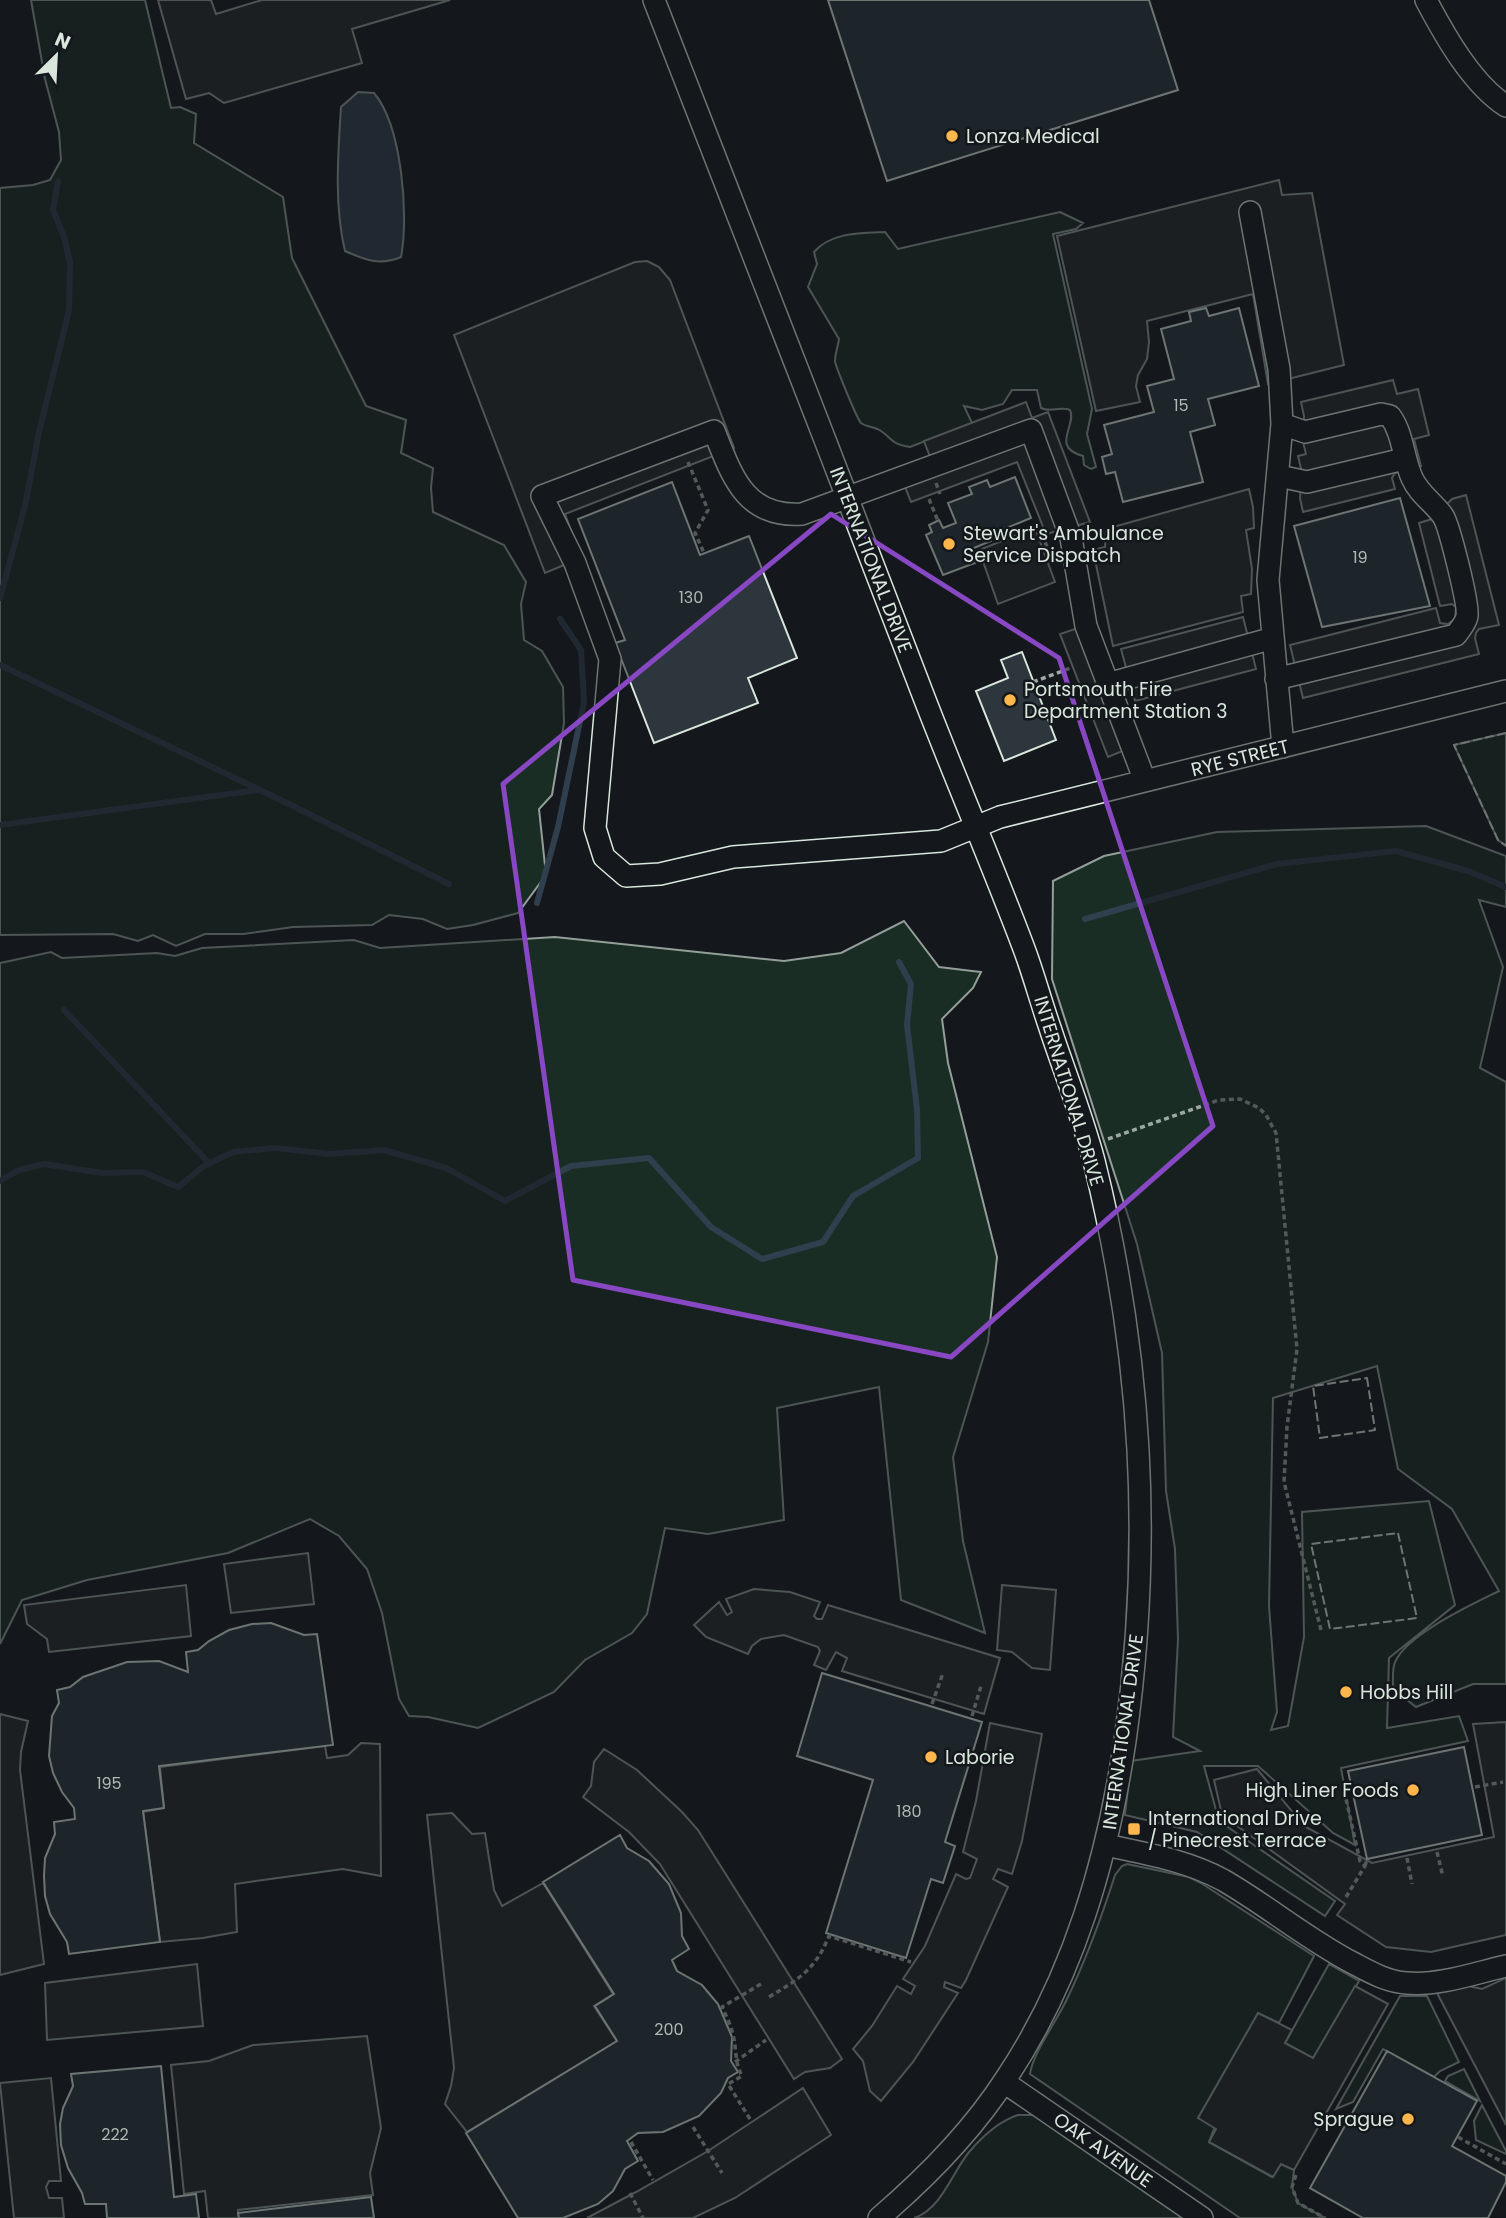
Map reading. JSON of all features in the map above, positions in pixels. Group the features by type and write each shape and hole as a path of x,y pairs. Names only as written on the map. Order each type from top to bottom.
{"street":[{"name":"INTERNATIONAL DRIVE","path":"654,0 975,828 1025,950 1089,1146 1121,1286 1136,1407 1142,1554 1133,1687 1106,1845 1082,1926 1035,2028 1004,2082 960,2139 904,2197 879,2218"},
{"path":"1426,0 1438,23 1480,85 1506,106"},
{"path":"1250,212 1279,369 1282,424 1268,580 1283,747"},
{"path":"1276,679 1457,635 1467,619 1467,601 1443,516 1420,492 1404,459 1396,425 1390,416 1381,414 1305,432 1282,424"},
{"path":"681,444 715,431 738,486 747,496 773,512 789,515 802,514 1031,430 1071,538 1086,626 1145,781"},
{"name":"RYE STREET","path":"681,444 542,496 575,563 610,659 595,828 604,857 625,876 660,874 733,857 941,841 1000,817 1506,691"},
{"path":"1279,476 1307,482 1404,459"},
{"path":"1107,684 1273,638"},
{"path":"1106,1845 1199,1868 1224,1881 1329,1951 1392,1981 1428,1983 1506,1966"},
{"name":"OAK AVENUE","path":"1004,2082 1202,2218"}],"path":[{"path":"681,444 708,510 695,533 704,553"},
{"path":"929,499 938,521"},
{"path":"1045,542 1049,552"},
{"path":"1033,682 1073,667"},
{"path":"1089,1146 1230,1098 1240,1099 1259,1108 1272,1124 1279,1157 1297,1349 1287,1427 1284,1482 1321,1630"},
{"path":"932,1704 943,1673"},
{"path":"972,1716 981,1686"},
{"path":"1475,1787 1503,1782"},
{"path":"1346,1799 1360,1861 1365,1866"},
{"path":"1437,1852 1443,1877"},
{"path":"1407,1858 1412,1884"},
{"path":"1346,1897 1367,1859"},
{"path":"769,1997 808,1972 821,1954 828,1936 911,1962"},
{"path":"750,2119 728,2084 742,2076 735,2062 733,2034 722,2007 761,1984"},
{"path":"735,2062 766,2040"},
{"path":"692,2127 722,2173"},
{"path":"1458,2137 1506,2164"},
{"path":"631,2142 653,2180"},
{"path":"1296,2175 1292,2187 1298,2203 1325,2218"},
{"path":"630,2193 643,2218"}],"highlighted area":[{"path":"831,514 1059,658 1213,1126 951,1357 573,1280 503,784"}],"green space":[{"path":"31,0 145,0 171,108 180,107 196,114 194,143 283,197 292,258 366,406 406,420 401,453 433,468 433,512 504,545 526,582 521,604 524,640 542,651 563,687 564,723 552,795 539,809 546,875 518,913 447,929 423,919 389,915 372,925 293,927 243,934 205,934 176,946 153,935 138,941 113,934 0,935 0,188 33,185 50,180 61,160 59,132 45,79"},
{"path":"1060,212 1083,223 1076,229 1053,234 1092,409 1087,434 1096,467 1091,469 1084,465 1083,456 1068,447 1066,442 1070,410 1041,408 1037,390 1012,390 1003,404 982,410 964,406 972,423 910,447 896,443 879,430 861,423 836,365 839,339 808,287 817,264 814,252 821,245 847,235 885,232 898,249"},
{"path":"1506,733 1506,846 1498,840 1454,745"},
{"path":"1426,826 1506,856 1506,907 1479,900 1503,967 1480,1068 1506,1082 1506,1684 1473,1684 1416,1707 1393,1689 1395,1662 1402,1651 1442,1621 1499,1591 1452,1509 1398,1469 1377,1366 1273,1398 1269,1606 1277,1712 1271,1730 1288,1726 1304,1637 1302,1512 1429,1501 1455,1605 1389,1658 1387,1728 1459,1716 1468,1741 1341,1768 1355,1845 1333,1833 1258,1766 1204,1766 1219,1821 1335,1901 1325,1916 1197,1832 1125,1815 1131,1761 1200,1751 1173,1737 1178,1639 1175,1549 1166,1491 1162,1353 1137,1244 1052,979 1053,881 1104,856 1217,832"},
{"path":"904,921 939,967 981,972 973,988 942,1019 948,1063 997,1257 988,1342 953,1457 963,1541 985,1633 901,1600 879,1387 777,1408 784,1520 708,1534 665,1528 647,1614 632,1633 585,1660 554,1692 478,1728 428,1717 409,1716 399,1699 382,1613 367,1569 339,1536 310,1519 228,1553 87,1580 22,1600 0,1644 0,963 51,952 62,958 157,953 175,956 202,948 354,940 380,948 555,937 784,961 841,953"},
{"path":"1127,1864 1189,1877 1314,1956 1279,2023 1258,2013 1209,2142 1272,2177 1281,2164 1294,2170 1292,2187 1298,2203 1325,2218 1240,2218 1030,2074 1035,2057 1080,1970 1115,1875"},
{"path":"1329,1964 1359,1981 1313,2059 1285,2043"},
{"path":"1400,1996 1427,1996 1459,2062 1434,2077 1383,2049 1353,2102 1336,2109"},
{"path":"1464,2069 1480,2101 1445,2081 1448,2076"},
{"path":"1482,2105 1506,2154 1476,2140 1474,2121"},
{"path":"1018,2115 1034,2115 1194,2218 914,2218 924,2213 940,2198 964,2159 980,2140 998,2125"}],"shaded area":[{"path":"158,0 211,0 216,14 262,0 450,0 352,29 362,63 224,103 209,93 186,99"},
{"path":"1279,180 1282,195 1312,193 1344,365 1268,384 1253,294 1147,321 1147,359 1138,375 1136,386 1140,402 1096,411 1057,236"},
{"path":"647,261 659,267 670,280 734,448 565,514 581,558 545,573 454,335 635,262"},
{"path":"1393,380 1397,394 1418,389 1429,435 1414,439 1421,466 1395,473 1392,478 1395,489 1303,512 1300,498 1302,473 1298,456 1306,454 1301,402"},
{"path":"1026,402 1032,418 1048,412 1090,522 1046,534 1017,462 911,502 898,469 930,457 924,441"},
{"path":"1249,489 1254,528 1246,530 1252,569 1251,594 1241,596 1243,612 1113,646 1093,550 1105,547 1106,529"},
{"path":"1466,495 1499,625 1479,629 1476,633 1479,654 1303,698 1290,645 1436,608 1440,623 1448,624 1455,619 1456,607 1452,604 1440,606 1419,523 1432,519 1452,499"},
{"path":"1035,528 1055,582 998,604 979,550"},
{"path":"1243,617 1256,669 1135,701 1121,649"},
{"path":"1078,628 1125,750 1108,757 1060,634"},
{"path":"308,1553 314,1604 231,1613 224,1564"},
{"path":"186,1585 191,1636 49,1652 47,1639 27,1624 24,1605"},
{"path":"1002,1585 1056,1590 1050,1670 1032,1668 1012,1652 997,1650"},
{"path":"754,1589 790,1592 820,1602 814,1616 817,1619 822,1619 828,1605 1000,1658 984,1714 842,1671 847,1658 836,1652 826,1670 814,1665 820,1651 818,1647 784,1635 761,1639 752,1646 748,1654 706,1637 694,1625 719,1602 727,1615 732,1612 726,1599"},
{"path":"0,1714 28,1721 20,1770 44,1964 0,1975"},
{"path":"1506,1722 1506,1935 1431,1952 1386,1947 1337,1915 1345,1904 1222,1815 1214,1780 1257,1769 1304,1826 1372,1863 1494,1837 1473,1724"},
{"path":"990,1723 1042,1734 1022,1841 1012,1874 998,1869 993,1879 1008,1887 966,1980 961,1988 945,1982 944,1987 958,1993 913,2062 881,2101 870,2091 863,2061 853,2049 872,2026 897,1986 911,1994 915,1986 903,1979 925,1946 956,1874 970,1878 977,1859 963,1852 976,1801"},
{"path":"361,1743 380,1744 381,1876 343,1869 235,1884 237,1932 160,1942 143,1812 164,1808 160,1767 325,1746 327,1758 348,1755"},
{"path":"604,1749 637,1770 698,1830 842,2059 830,2068 805,2072 794,2079 660,1864 629,1832 583,1797 591,1786 594,1762"},
{"path":"452,1813 472,1834 485,1833 494,1890 502,1906 543,1883 613,1994 594,2006 617,2041 467,2132 445,2104 454,2068 427,1815"},
{"path":"197,1964 203,2026 47,2040 45,1983"},
{"path":"1506,1978 1506,2125 1436,1991 1451,1982 1482,1989"},
{"path":"1355,1986 1388,2004 1294,2170 1281,2164 1273,2177 1209,2142 1216,2129 1198,2118 1258,2013 1292,2030 1285,2043 1313,2058"},
{"path":"367,2036 381,2128 370,2173 373,2195 238,2210 239,2218 208,2218 205,2191 184,2194 171,2065 209,2061 253,2045"},
{"path":"51,2078 61,2181 49,2181 46,2187 49,2198 62,2198 64,2218 14,2218 0,2083"},
{"path":"803,2088 831,2135 735,2198 693,2218 587,2218 708,2151"}],"water":[{"path":"358,92 374,93 384,108 397,149 404,219 401,257 393,260 366,259 345,251 339,216 341,107"}],"building":[{"name":"Lonza Medical","path":"828,0 1149,0 1178,90 887,181"},
{"path":"1206,308 1209,316 1239,308 1259,386 1208,399 1215,425 1190,432 1203,482 1123,502 1115,472 1106,474 1102,457 1112,454 1104,425 1154,412 1147,386 1174,379 1161,329 1191,321 1189,312"},
{"path":"1015,477 1031,518 989,535 991,541 969,550 975,563 943,575 926,535 932,532 929,525 939,520 943,528 956,523 948,503 972,494 969,487 987,480 990,487"},
{"path":"672,482 700,555 749,536 797,658 748,678 758,703 654,743 615,643 625,640 578,519"},
{"path":"1400,498 1430,606 1322,627 1294,526"},
{"name":"Portsmouth Fire Department Station 3","path":"1022,652 1056,740 1004,761 976,691 1008,678 1001,660"},
{"path":"271,1623 304,1635 317,1634 333,1745 159,1766 164,1808 143,1811 160,1942 69,1954 67,1942 50,1914 45,1896 44,1876 45,1858 55,1834 54,1822 75,1819 74,1808 62,1792 49,1756 52,1716 59,1703 57,1690 70,1687 83,1677 127,1662 159,1661 188,1672 186,1652 198,1650 229,1630 252,1624"},
{"path":"822,1673 982,1722 945,1842 955,1846 943,1883 931,1879 906,1958 826,1933 873,1780 797,1756"},
{"name":"High Liner Foods","path":"1464,1747 1482,1835 1367,1859 1348,1771"},
{"path":"620,1835 627,1848 649,1861 669,1884 681,1913 682,1936 689,1949 672,1960 677,1971 702,1985 718,2004 732,2037 731,2061 738,2072 728,2078 721,2093 699,2116 663,2132 638,2133 627,2141 638,2161 625,2169 613,2191 598,2204 563,2218 518,2218 466,2133 617,2041 595,2006 614,1994 543,1882"},
{"name":"Sprague","path":"1387,2051 1477,2101 1452,2146 1506,2176 1506,2182 1488,2218 1363,2218 1310,2188"},
{"path":"161,2066 174,2197 196,2194 199,2218 107,2218 106,2204 85,2204 68,2168 61,2145 60,2124 63,2108 73,2086 71,2074"},
{"path":"371,2197 374,2218 239,2218 238,2213"}],"waterway":[{"path":"0,598 25,506 39,432 69,310 70,263 64,237 53,210 58,181"},
{"path":"537,903 558,827 584,702 581,650 560,619"},
{"path":"0,665 449,884"},
{"path":"0,825 258,790"},
{"path":"1085,919 1277,864 1396,851 1468,871 1506,887"},
{"path":"0,1181 19,1170 44,1164 102,1173 143,1172 178,1187 204,1166 233,1152 275,1148 330,1154 384,1150 446,1168 505,1201 571,1166 649,1158 711,1227 762,1259 823,1242 853,1196 918,1158 917,1109 907,1025 911,984 899,962"},
{"path":"64,1010 209,1163"}],"fence":[{"path":"1506,733 1454,745 1498,840 1506,846"},
{"path":"1367,1378 1375,1430 1320,1438 1313,1386 1367,1378"},
{"path":"1398,1533 1417,1618 1330,1629 1311,1544 1398,1533"}],"place":[{"name":"Lonza Medical","path":"952,136"},
{"name":"Stewart's Ambulance Service Dispatch","path":"949,544"},
{"name":"Portsmouth Fire Department Station 3","path":"1010,700"},
{"name":"Hobbs Hill","path":"1346,1692"},
{"name":"Laborie","path":"931,1757"},
{"name":"High Liner Foods","path":"1413,1790"},
{"name":"International Drive / Pinecrest Terrace","path":"1134,1829"},
{"name":"Sprague","path":"1408,2119"}]}
